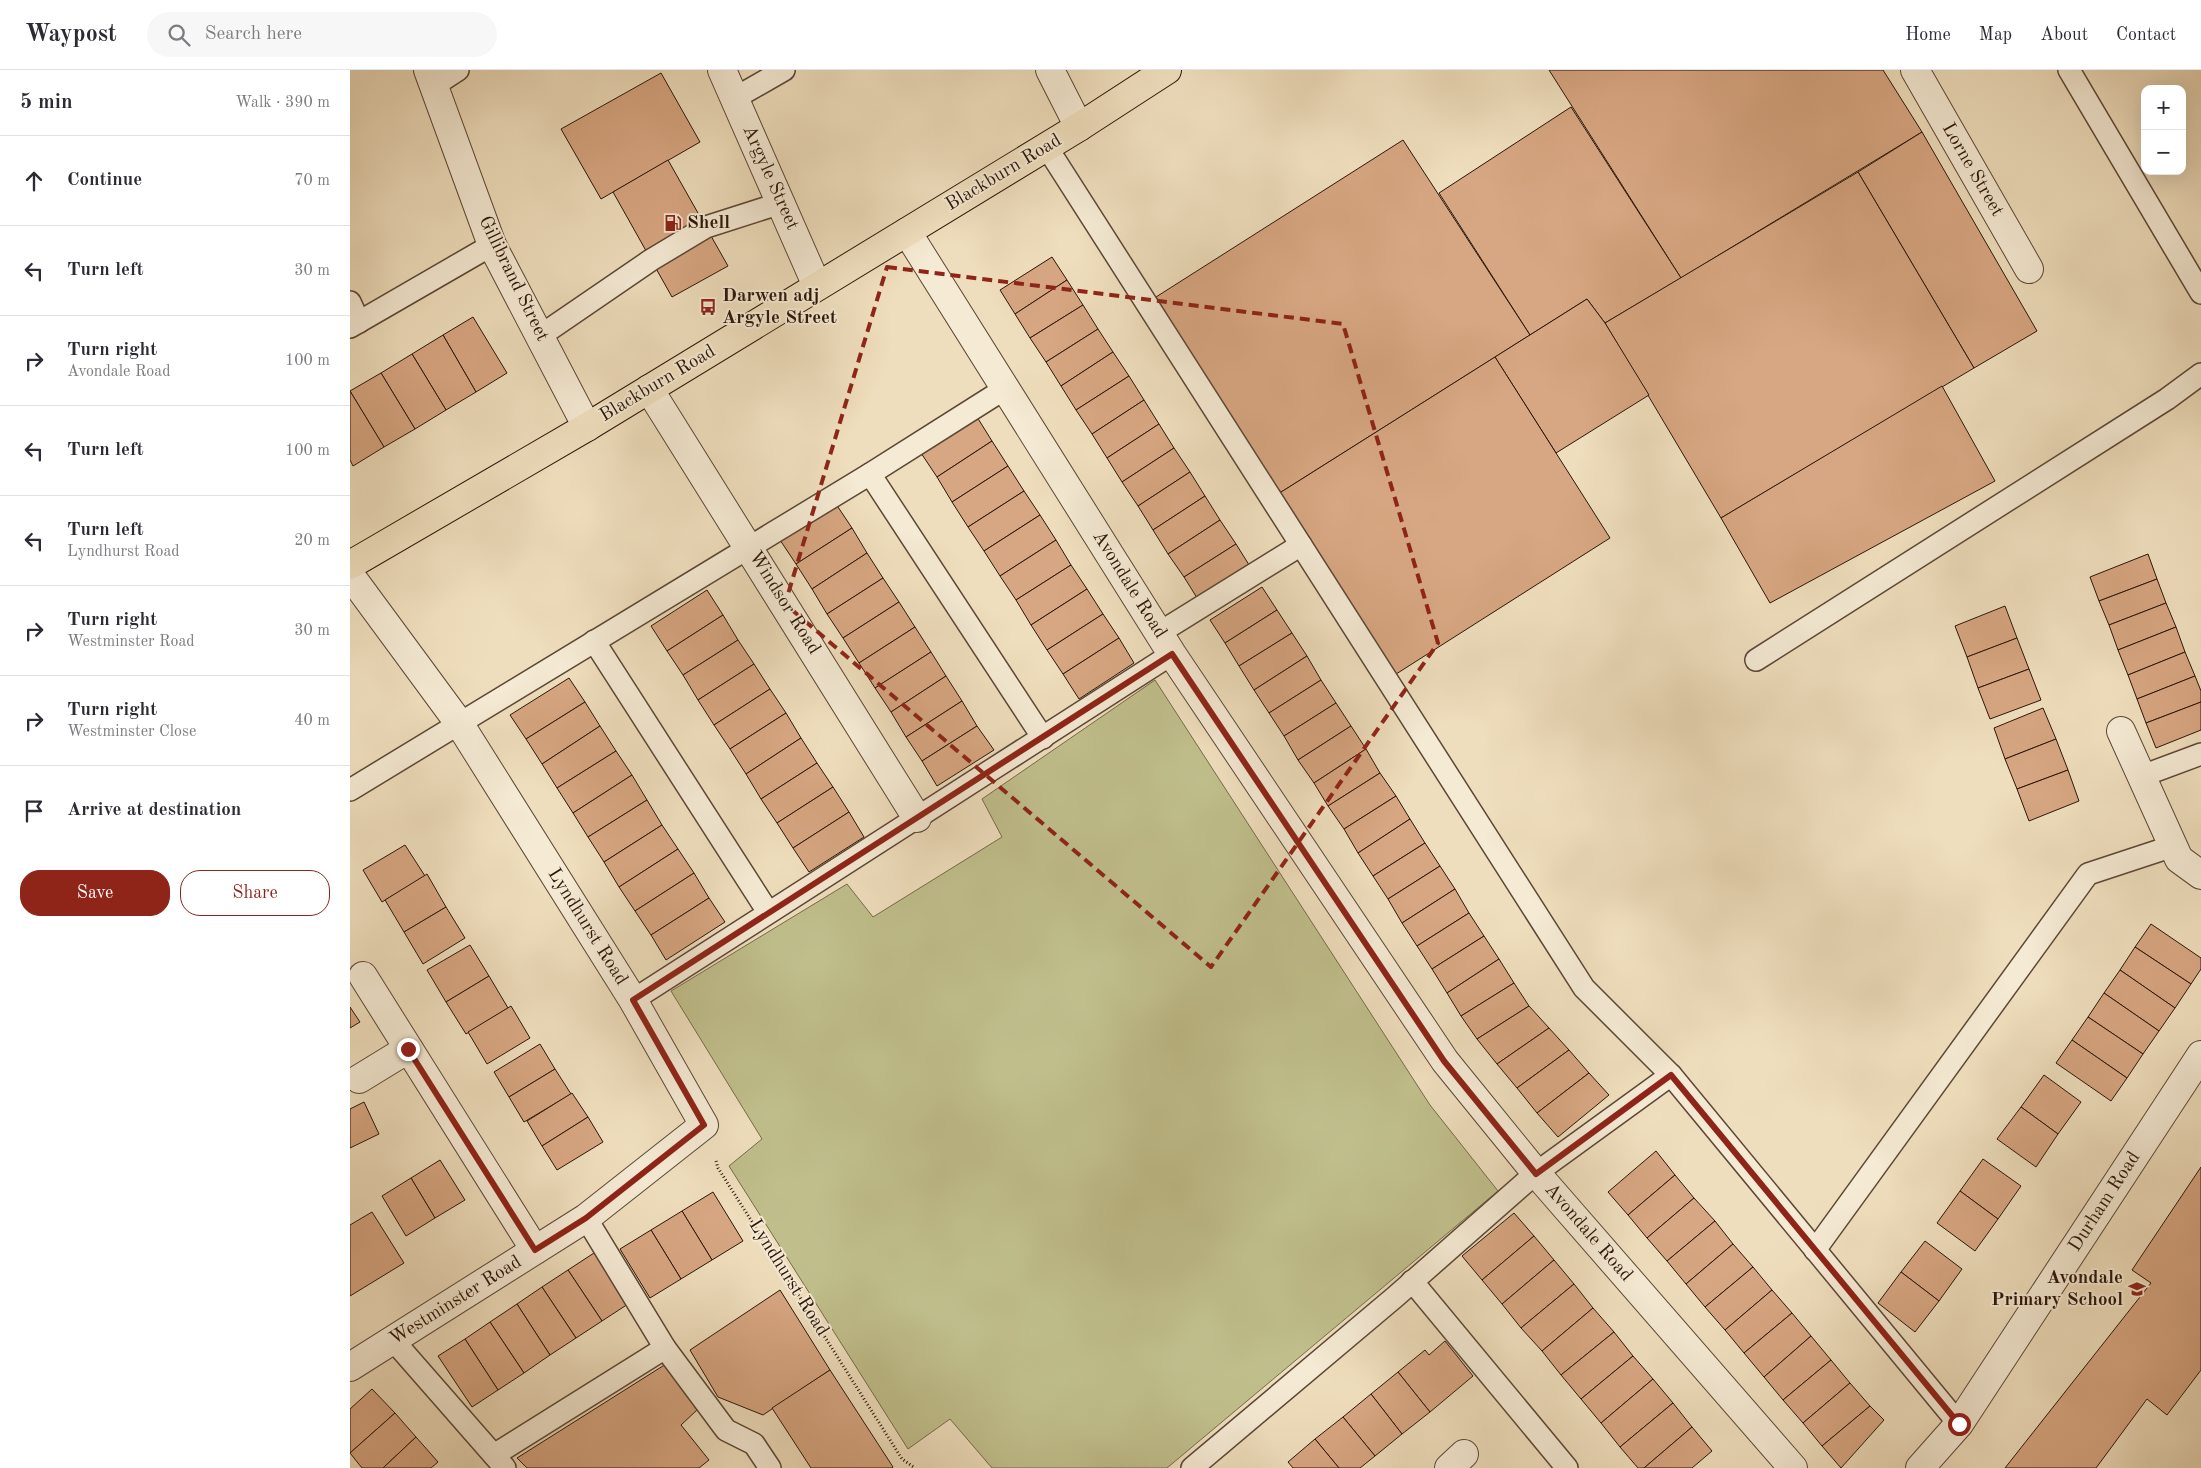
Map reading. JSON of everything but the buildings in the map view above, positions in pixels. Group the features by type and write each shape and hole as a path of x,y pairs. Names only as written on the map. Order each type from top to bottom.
{"highway":[{"name":"Blackburn Road","path":"350,565 587,427 1079,127 1167,70"}],"street":[{"name":"Argyle Street","path":"722,70 817,286"},
{"path":"1050,70 1079,127"},
{"name":"Lorne Street","path":"1915,70 2030,269"},
{"name":"Gillibrand Street","path":"432,78 492,245 587,427"},
{"name":"Avondale Road","path":"907,232 1166,644 1444,1061 1536,1174 1793,1468"},
{"name":"Windsor Road","path":"649,389 750,547 917,818"},
{"name":"Lyndhurst Road","path":"350,575 459,723 633,1000 704,1125"},
{"path":"2121,731 2179,859 2201,875"},
{"path":"363,976 535,1250"},
{"path":"359,1080 408,1049"},
{"name":"Durham Road","path":"1920,1468 1959,1424 2201,1055"},
{"name":"Westminster Road","path":"350,1367 586,1218 704,1125"}],"lane":[{"path":"432,78 458,70"},
{"path":"735,98 784,70"},
{"path":"2069,70 2201,293"},
{"path":"1046,146 1584,988 1671,1075 1959,1424"},
{"path":"540,336 651,260 706,227 781,203"},
{"path":"350,302 354,324 492,245"},
{"path":"1756,660 2167,398 2201,374"},
{"path":"350,790 870,474 1006,388"},
{"path":"870,474 1043,738"},
{"path":"633,1000 1043,738 1300,544"},
{"path":"594,642 768,912"},
{"path":"2142,776 2201,754"},
{"path":"1815,1250 2088,874 2173,846"},
{"path":"1192,1468 1536,1174 1671,1075"},
{"path":"586,1218 665,1348 726,1430 754,1444 770,1468"},
{"path":"1412,1281 1567,1468"},
{"path":"393,1340 499,1462 665,1348"}],"path":[{"name":"Lyndhurst Road","path":"704,1125 718,1168 902,1459 915,1468"}],"highlighted area":[{"path":"887,267 1343,324 1438,643 1211,967 785,604"}],"shaded area":[{"path":"1155,680 1430,1105 1498,1191 1167,1468 992,1468 950,1419 908,1449 729,1166 762,1139 671,991 847,884 873,917 1002,837 982,799"}],"place":[{"name":"Shell","path":"673,223"},
{"name":"Darwen adj Argyle Street","path":"708,307"},
{"name":"Avondale Primary School","path":"2137,1289"}],"route":[{"path":"408,1049 535,1250 586,1218 704,1125 633,1000 1172,654 1444,1061 1536,1174 1671,1075 1959,1424"}]}
